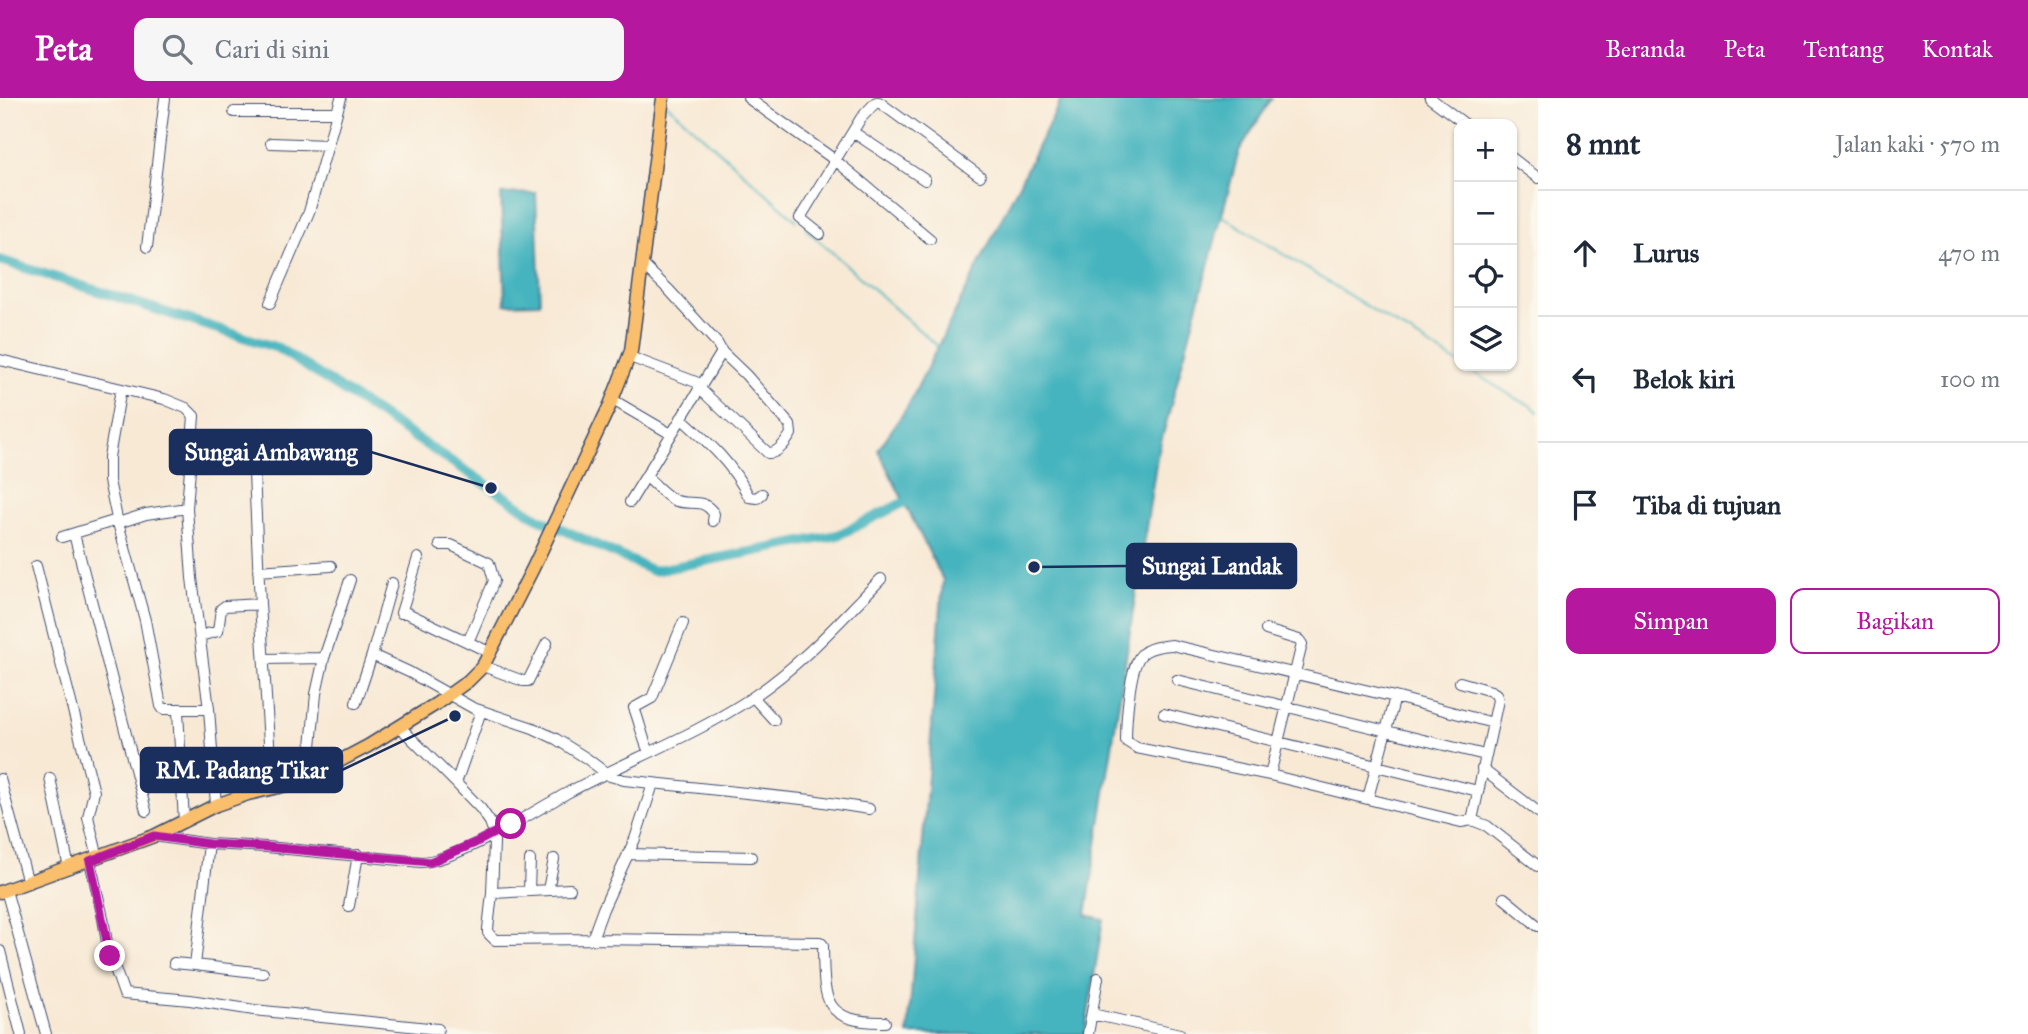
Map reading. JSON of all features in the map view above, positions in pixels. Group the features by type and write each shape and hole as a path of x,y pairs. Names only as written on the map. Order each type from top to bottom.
{"main road":[{"path":"3,891 154,836 216,805 248,794 293,785 308,778 400,727 450,695 483,666 576,478 629,357 663,98"}],"street":[{"path":"146,247 165,98"},
{"path":"270,303 303,229 341,98"},
{"path":"748,98 835,160 930,239"},
{"path":"1430,98 1458,119"},
{"path":"820,234 800,218 872,104 879,102 980,176"},
{"path":"234,112 337,112"},
{"path":"853,132 925,180"},
{"path":"271,143 328,145"},
{"path":"1517,162 1538,178"},
{"path":"629,357 700,386 768,453 775,452 791,434 790,425 669,290 643,265"},
{"path":"630,502 722,352"},
{"path":"0,360 172,401 186,408 194,416 187,508 192,578 209,709 216,805"},
{"path":"121,389 108,465 111,492 145,620 160,706 177,711 209,709"},
{"path":"612,400 671,434"},
{"path":"681,418 736,472 749,497 757,498 762,495"},
{"path":"254,473 272,789"},
{"path":"646,476 675,501 707,506 714,514 713,521"},
{"path":"62,537 146,514 187,508"},
{"path":"74,534 146,811"},
{"path":"440,545 451,545 489,563 494,581 468,642"},
{"path":"418,558 401,614 407,613 491,653"},
{"path":"36,566 94,792 88,817 94,859 108,949 124,994 438,1029"},
{"path":"258,571 331,566"},
{"path":"154,836 209,844 430,862 448,856 753,697 805,655 881,579"},
{"path":"308,778 316,694 324,658 350,580"},
{"path":"356,703 391,583"},
{"path":"200,636 218,631 221,609 225,606 260,604"},
{"path":"649,752 643,737 643,727 634,708 652,698 683,623"},
{"path":"1266,630 1301,641 1270,775"},
{"path":"483,666 528,681 547,643"},
{"path":"1493,723 1395,697 1172,645 1144,652 1135,664 1129,695 1126,738 1128,744 1136,748 1270,775 1461,822 1472,820 1487,826 1538,866"},
{"path":"372,655 409,672 464,704 533,728 556,739 617,779 869,808"},
{"path":"264,659 324,658"},
{"path":"1177,680 1485,755"},
{"path":"1460,682 1496,694 1498,700 1472,820"},
{"path":"753,697 774,720"},
{"path":"1368,798 1395,697"},
{"path":"177,711 184,822"},
{"path":"456,783 481,711"},
{"path":"1164,714 1478,791"},
{"path":"400,727 485,815 494,833 488,933 495,940 820,942 823,944 823,978 830,1006 850,1019 868,1023 885,1022"},
{"path":"1482,769 1538,812"},
{"path":"50,778 69,868"},
{"path":"0,779 28,883"},
{"path":"592,939 629,854 653,783"},
{"path":"195,965 209,844"},
{"path":"629,854 751,857"},
{"path":"349,906 358,855"},
{"path":"548,890 554,859"},
{"path":"528,891 530,860"},
{"path":"492,893 570,889"},
{"path":"3,891 46,1034"},
{"path":"1504,898 1538,926"},
{"path":"0,951 21,1034"},
{"path":"174,963 263,972"},
{"path":"1088,1034 1098,978"},
{"path":"1091,1014 1180,1034"}],"water":[{"path":"1062,98 1272,98 1239,151 1157,457 1086,915 1103,919 1085,1034 908,1034 943,580 878,450 908,406"},
{"path":"536,193 540,303 505,304 501,194"}],"waterway":[{"path":"668,105 797,221"},
{"path":"1221,215 1454,361"},
{"path":"806,229 938,347"},
{"path":"0,260 278,348 538,518 653,571 838,535 917,496"},
{"path":"1471,371 1538,412"}],"place":[{"name":"Sungai Ambawang","path":"491,488"},
{"name":"Sungai Landak","path":"1034,567"},
{"name":"RM. Padang Tikar","path":"455,716"}],"route":[{"path":"110,956 90,861 154,836 209,844 430,862 511,824"}]}
